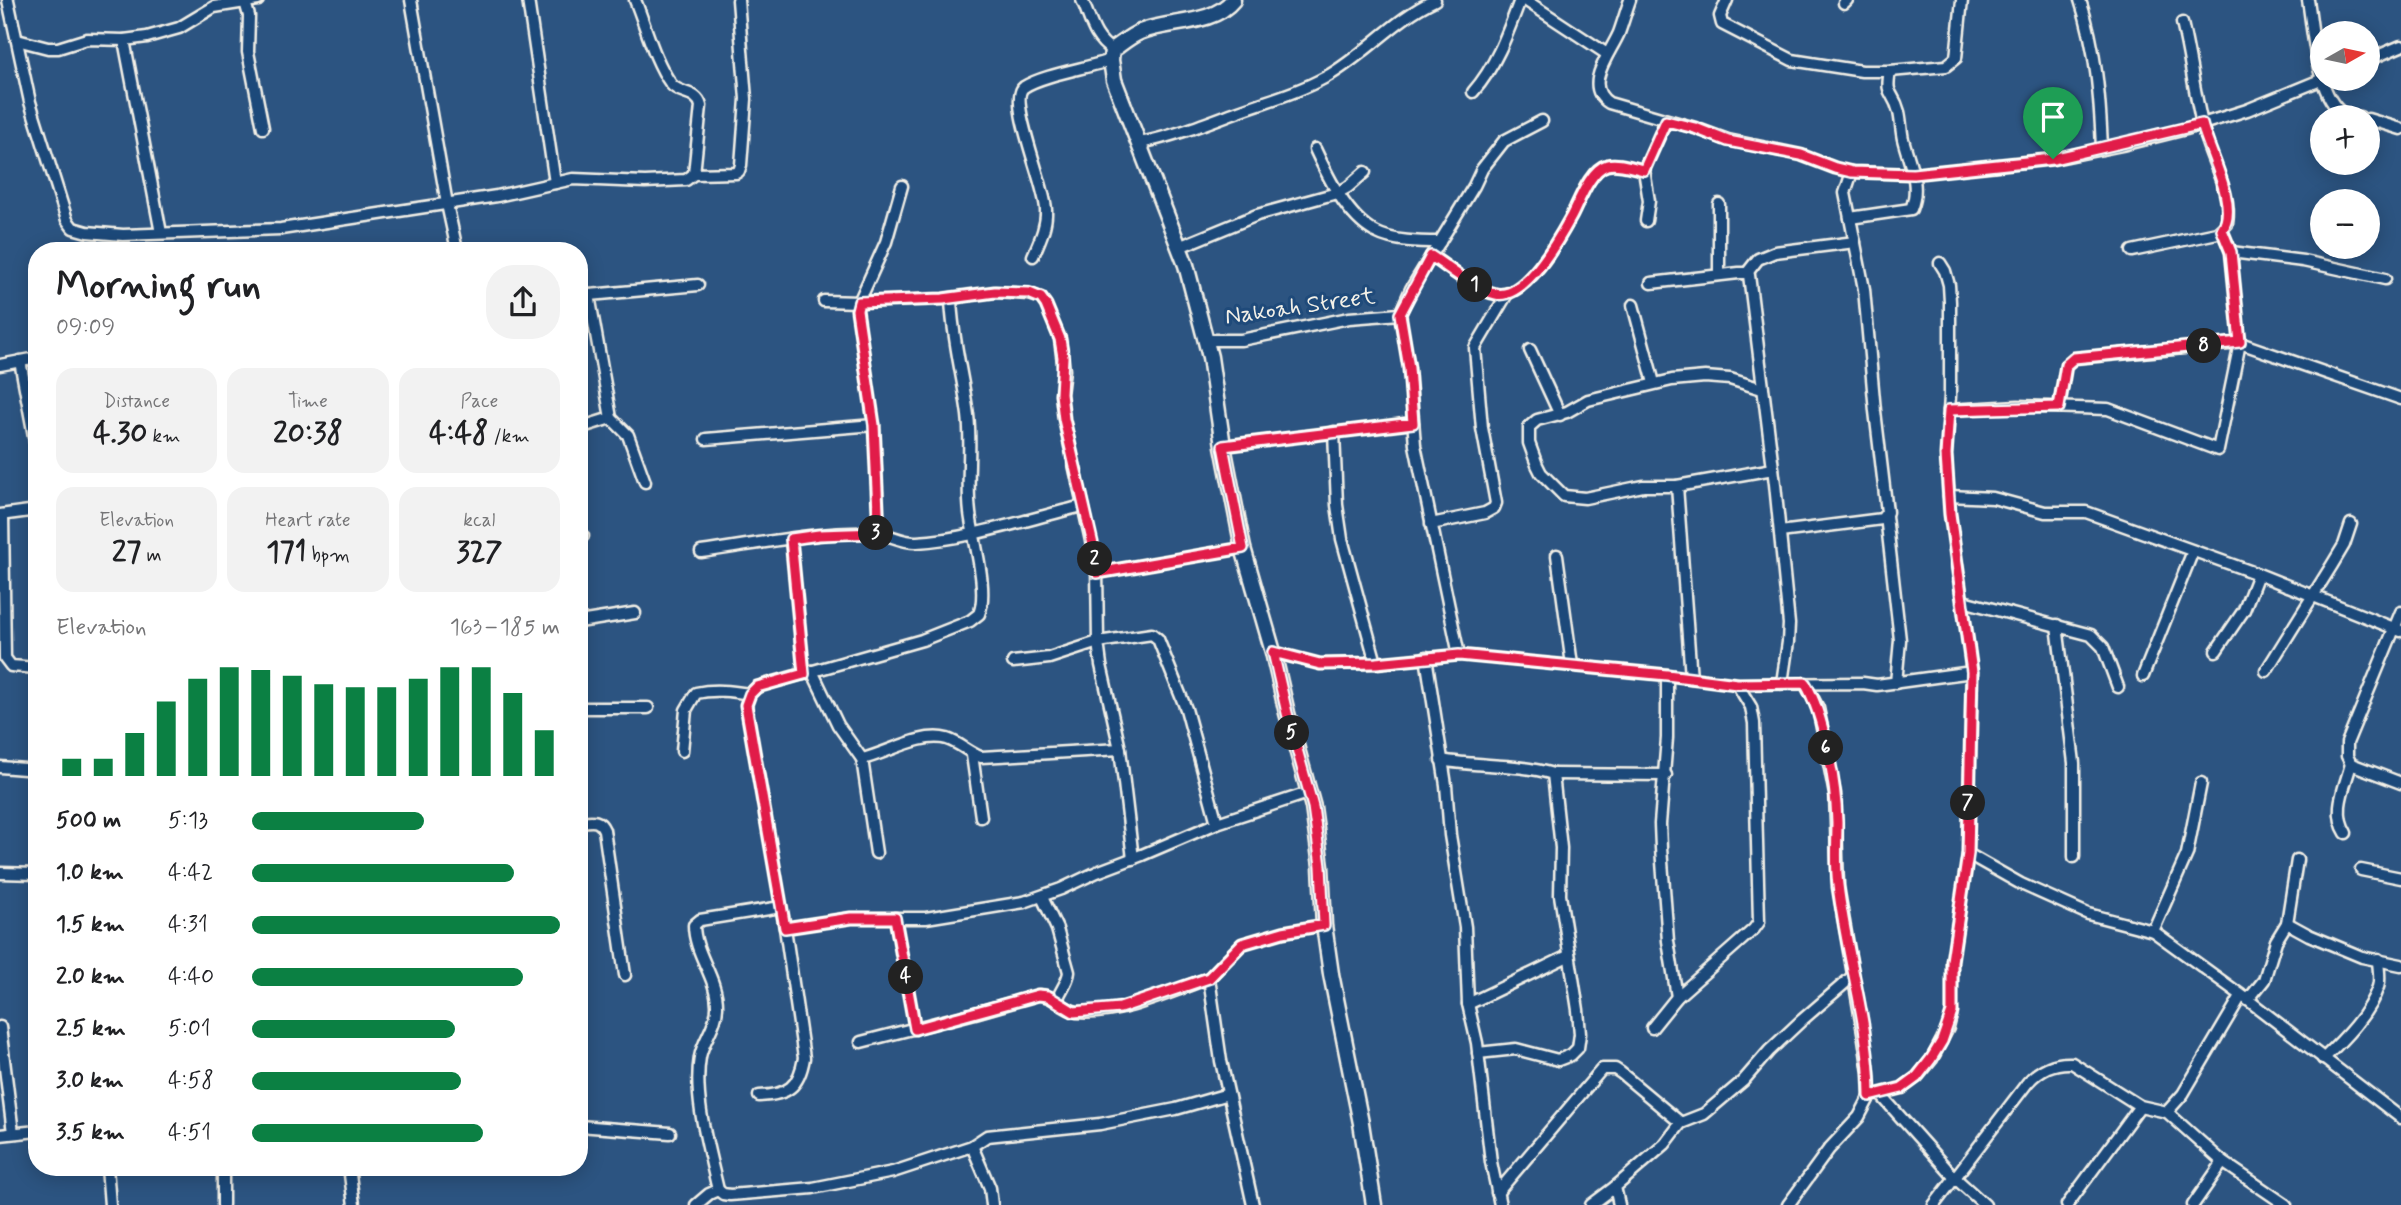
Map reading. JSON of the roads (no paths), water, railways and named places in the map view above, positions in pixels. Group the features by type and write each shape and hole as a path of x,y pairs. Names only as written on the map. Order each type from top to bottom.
{"street":[{"path":"8,0 30,102 67,220 73,228 87,232 122,235 281,229 447,204 585,178 645,182 686,180 694,174 733,174 739,171 741,165 746,86 738,0"},
{"path":"17,40 58,48 87,39 124,40 147,37 179,28 214,7 258,0"},
{"path":"411,0 455,242"},
{"path":"528,0 555,183"},
{"path":"635,0 659,61 671,83 677,89 700,100 694,174"},
{"path":"1082,0 1096,35 1112,55 1114,80 1179,247 1206,340 1243,548 1273,652 1318,841 1324,925 1338,1016 1361,1123 1374,1205"},
{"path":"1033,256 1047,214 1022,120 1019,93 1035,82 1112,55 1140,32 1213,15 1226,8 1233,0"},
{"path":"1140,143 1200,127 1272,101 1328,76 1412,13 1434,0"},
{"path":"1473,92 1483,81 1499,51 1522,0 1607,54"},
{"path":"1630,0 1597,85 1601,98 1609,103 1695,128 1728,141 1801,155 1852,172 1913,174 2053,159 2202,124 2247,110 2310,84"},
{"path":"1727,0 1720,16 1722,24 1792,60 1862,71 1946,66 1956,58 1962,0"},
{"path":"2080,0 2098,81 2102,149"},
{"path":"2308,0 2310,21"},
{"path":"246,2 249,16 248,52 263,128"},
{"path":"2132,251 2222,230 2227,225 2224,190 2202,124 2182,23"},
{"path":"124,40 161,233"},
{"path":"2380,55 2401,46"},
{"path":"1850,218 1911,209 1915,191 1913,174 1895,101 1886,84 1890,71"},
{"path":"1459,655 1415,445 1409,368 1400,314 1482,169 1504,141 1542,121"},
{"path":"1646,221 1649,201 1644,170 1666,121"},
{"path":"2380,123 2401,129"},
{"path":"1315,149 1337,193 1363,224 1377,233 1395,239 1440,242"},
{"path":"1431,524 1485,513 1494,508 1496,503 1482,428 1475,348 1507,295 1529,279 1559,237 1597,171 1604,165 1614,164 1644,170"},
{"path":"1179,247 1256,215 1337,193 1365,172"},
{"path":"1852,172 1845,193 1864,289 1900,640 1896,684"},
{"path":"879,533 874,425 857,310 887,242 902,186"},
{"path":"1719,204 1719,275"},
{"path":"1949,410 2108,408 2218,450 2240,342 2231,252 2222,230"},
{"path":"1651,283 1747,273 1758,259 1775,251 1855,242"},
{"path":"2231,252 2303,261 2385,279"},
{"path":"1431,256 1478,287 1507,295"},
{"path":"1788,1205 1829,1149 1875,1095 1902,1088 1917,1077 1931,1059 1948,1028 1952,1012 1952,961 1968,854 1972,672 1949,496 1946,455 1950,302 1949,285 1940,263"},
{"path":"1747,273 1773,468 1789,624 1782,683"},
{"path":"588,295 698,285"},
{"path":"824,301 951,298 995,292 1029,293 1041,298 1046,305 1060,339 1064,419 1097,573 1098,642 1120,749 1133,859"},
{"path":"759,1096 782,1093 792,1088 802,1072 804,1058 785,928 746,705 750,694 757,687 922,640 976,617 981,609 980,569 969,500 968,415 956,350 951,298"},
{"path":"1633,304 1654,383"},
{"path":"588,313 611,418 628,435 645,482"},
{"name":"Nakoah Street","path":"1206,340 1241,340 1349,318 1400,314"},
{"path":"2059,407 2066,365 2074,358 2240,342 2401,399"},
{"path":"1530,350 1560,415"},
{"path":"0,365 28,360"},
{"path":"20,361 28,404"},
{"path":"1762,389 1740,381 1705,377 1654,383 1588,400 1560,415 1532,423 1528,433 1532,453 1541,473 1564,496 1585,498 1643,486 1677,486 1773,468"},
{"path":"588,425 611,418"},
{"path":"1223,446 1413,423"},
{"path":"706,439 874,425"},
{"path":"1334,432 1336,505 1342,538 1376,663"},
{"path":"1677,486 1691,678"},
{"path":"1949,496 1993,498 2045,512 2086,512 2397,629"},
{"path":"701,552 819,535 879,533 900,541 915,542 973,532 1083,506"},
{"path":"28,511 1,515 5,658 11,666 28,667"},
{"path":"1780,532 1882,519 1886,516"},
{"path":"2266,671 2344,545 2351,524"},
{"path":"791,539 808,673 838,725 862,759 876,853"},
{"path":"1097,573 1243,548"},
{"path":"2143,676 2193,551"},
{"path":"1557,555 1572,665"},
{"path":"2216,651 2244,610 2258,575"},
{"path":"1963,601 2091,635 2099,642 2110,660 2118,687"},
{"path":"2346,833 2340,824 2338,811 2351,764 2347,756 2347,743 2397,629 2401,612"},
{"path":"588,621 635,613"},
{"path":"2057,625 2074,763 2074,858"},
{"path":"1013,662 1049,658 1098,642 1152,634 1158,639 1186,709 1217,823"},
{"path":"1273,652 1320,664 1376,663 1459,655 1737,684 1877,685 1972,672"},
{"path":"1426,657 1465,928 1468,1004 1500,1205"},
{"path":"1667,675 1666,775 1660,824 1668,941 1677,997"},
{"path":"1805,683 1818,708 1835,794 1838,887 1875,1095 1954,1177 1985,1205"},
{"path":"1652,1028 1677,997 1759,922 1754,723 1751,707 1737,684"},
{"path":"682,751 686,710 696,693 728,690 750,694"},
{"path":"588,708 648,708"},
{"path":"862,759 921,740 939,738 952,741 972,755 981,757 1120,749"},
{"path":"972,755 981,817"},
{"path":"1441,760 1470,765 1531,767 1553,774 1666,775"},
{"path":"2351,764 2401,783"},
{"path":"0,767 28,769"},
{"path":"1478,1054 1516,1049 1558,1060 1576,1052 1580,1034 1560,895 1561,848 1553,774"},
{"path":"2153,930 2187,854 2201,783"},
{"path":"785,928 851,918 926,918 962,914 1042,897 1217,823 1308,793"},
{"path":"588,821 596,820 602,824 604,830 625,975"},
{"path":"1968,854 2021,884 2088,914 2153,930 2401,1118"},
{"path":"2167,1112 2183,1094 2244,998 2264,980 2276,941 2287,923 2297,860"},
{"path":"2361,870 2401,878"},
{"path":"0,873 28,874"},
{"path":"1042,897 1057,929 1069,972 1069,979 1056,1000"},
{"path":"781,907 700,920 694,925 700,956 717,1000 715,1021 703,1047 699,1071 702,1112 718,1190 723,1194 813,1188 893,1172 972,1146 987,1136 1100,1124 1149,1115 1228,1094"},
{"path":"895,918 915,1029"},
{"path":"2287,923 2362,957 2401,965"},
{"path":"861,1042 1038,995 1056,1000 1074,1012 1120,1008 1209,978 1242,944 1283,932 1324,925"},
{"path":"1468,1004 1568,956"},
{"path":"2323,1059 2342,1041 2374,996 2379,982 2378,959"},
{"path":"1591,1205 1665,1143 1681,1123 1704,1114 1743,1081 1769,1051 1853,976"},
{"path":"1209,978 1221,1061 1253,1205"},
{"path":"0,1027 13,1133"},
{"path":"1934,1205 2028,1082 2038,1071 2062,1062 2071,1063 2140,1106 2167,1112 2223,1162 2286,1205"},
{"path":"1497,1193 1602,1069 1615,1069 1622,1073 1681,1123"},
{"path":"2067,1205 2140,1106"},
{"path":"588,1127 670,1133"},
{"path":"0,1135 28,1132"},
{"path":"972,1146 990,1188 992,1205"},
{"path":"2193,1205 2223,1162"},
{"path":"108,1176 110,1205"},
{"path":"223,1176 223,1205"},
{"path":"350,1176 354,1205"},
{"path":"1615,1187 1619,1205"},
{"path":"696,1205 718,1190"}]}
